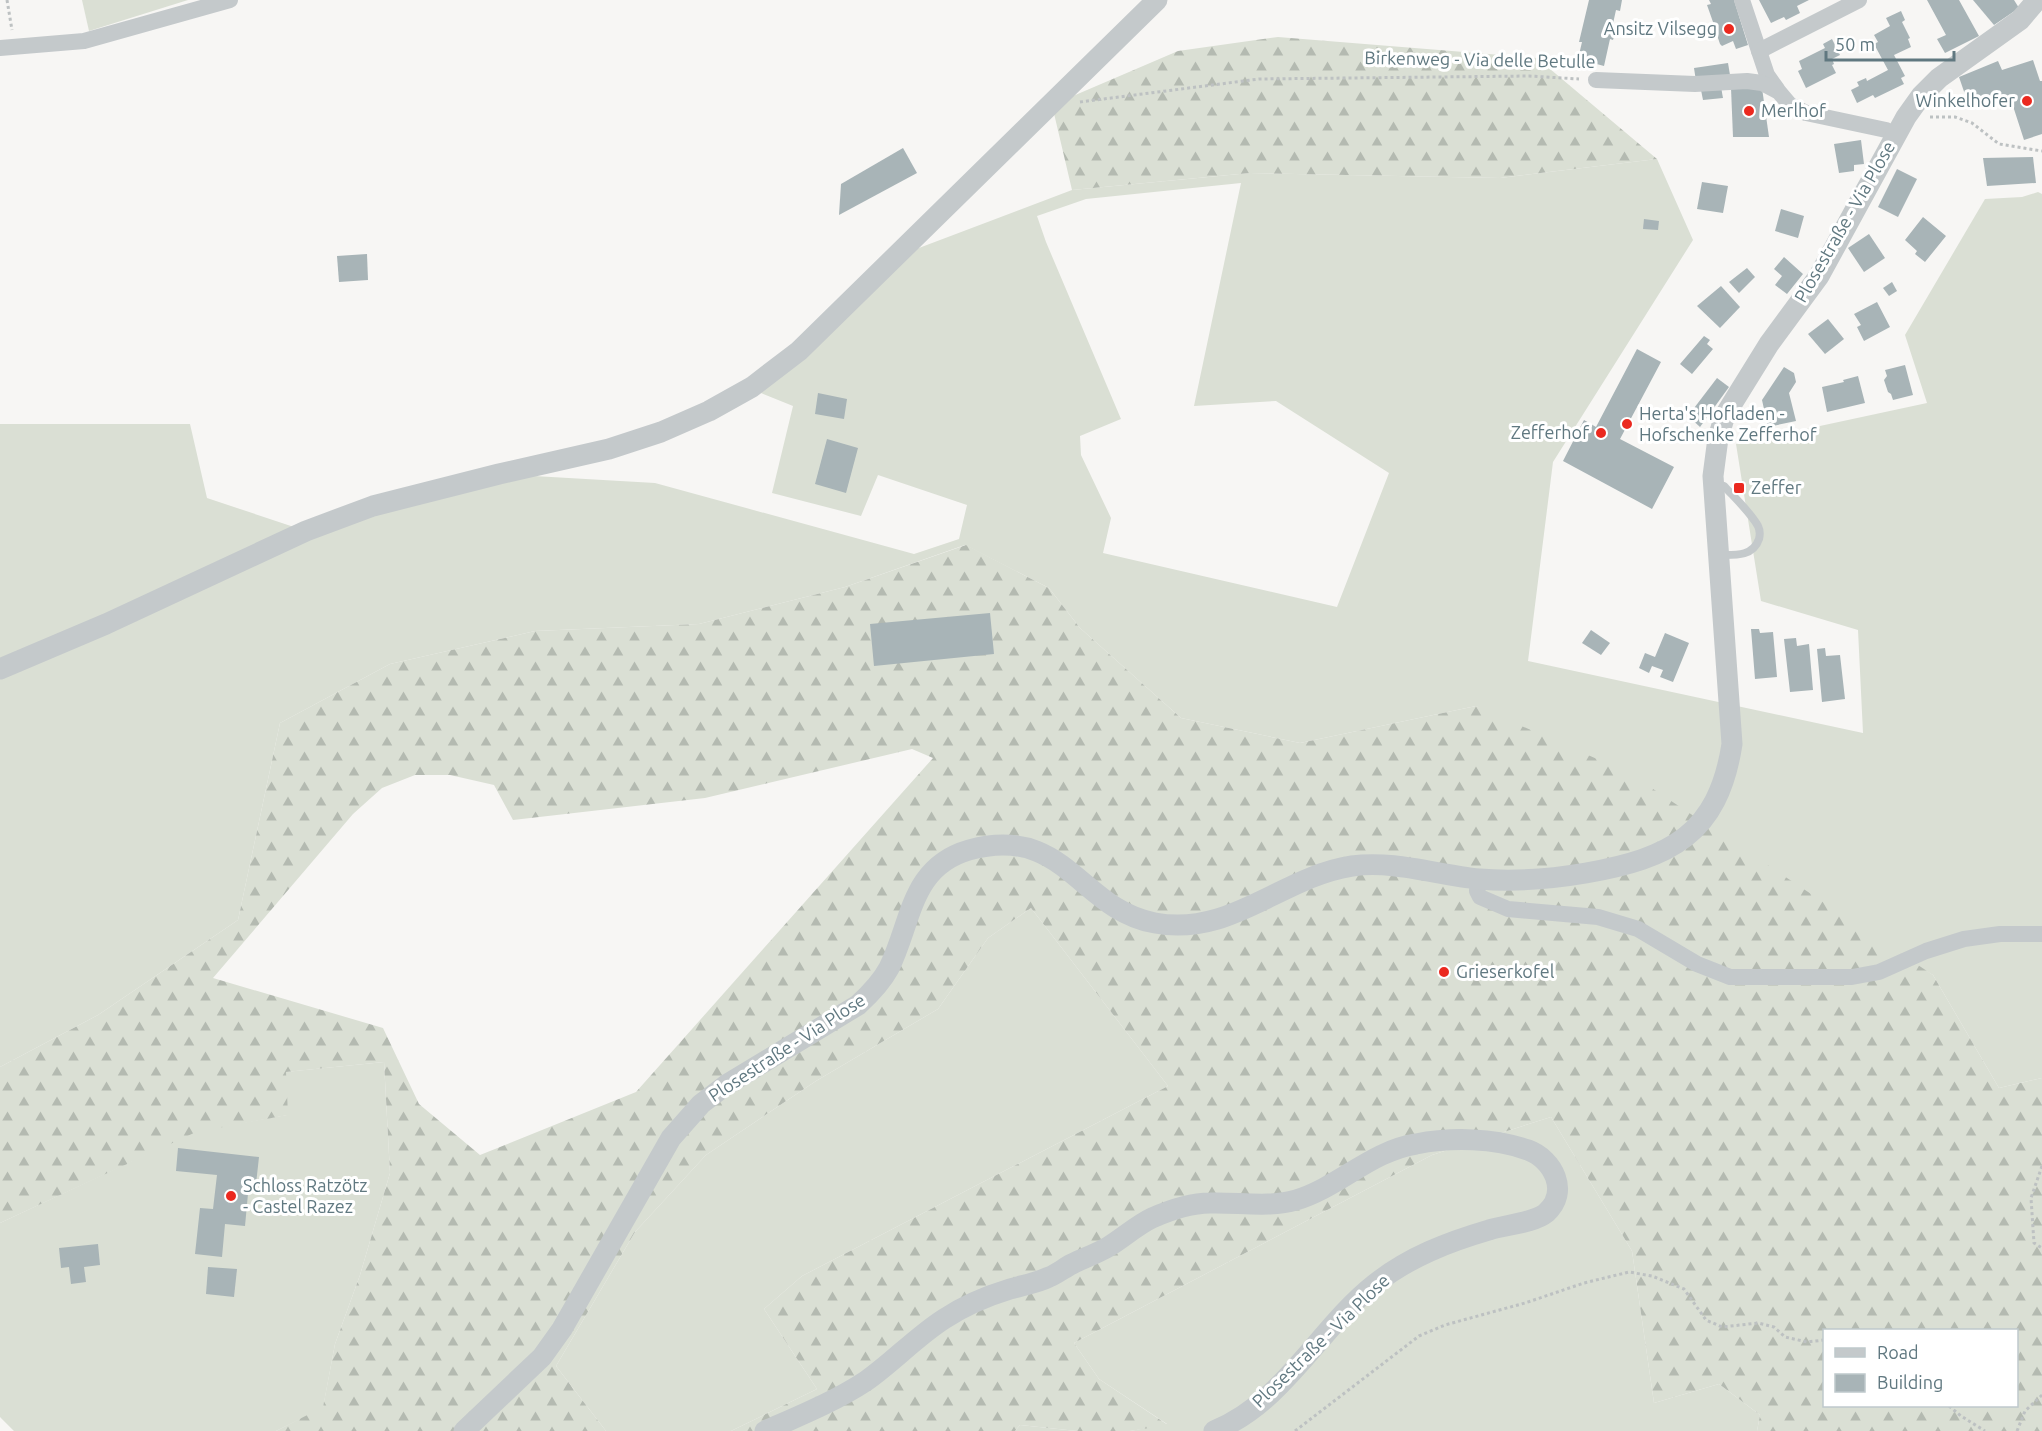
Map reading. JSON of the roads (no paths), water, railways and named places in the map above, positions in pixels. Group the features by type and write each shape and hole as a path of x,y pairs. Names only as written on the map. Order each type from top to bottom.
{"street":[{"path":"8,48 84,40 230,0"},
{"path":"0,669 106,624 306,531 373,506 609,449 662,432 752,387 799,351 1157,0"},
{"path":"1742,0 1767,75 1779,92"},
{"path":"1759,51 1859,0"},
{"name":"Plosestraße - Via Plose","path":"464,1431 542,1357 562,1329 671,1138 701,1104 726,1085 858,1005 875,990 888,969 911,904 922,883 945,861 967,851 993,845 1019,846 1047,855 1123,912 1153,923 1194,926 1220,920 1314,876 1353,866 1393,866 1478,879 1514,881 1565,877 1610,869 1642,860 1682,840 1706,815 1722,789 1732,744 1713,485 1714,457 1725,415 1769,344 1819,276 1900,126 1921,96 1939,78 2020,20 2037,0"},
{"name":"Birkenweg - Via delle Betulle","path":"1596,80 1695,84 1762,82 1779,92 1790,105 1806,113 1886,130 1900,126"},
{"path":"1478,879 1477,891 1480,897 1508,909 1598,917 1638,929 1697,964 1730,976 1852,977 1879,972 1926,951 1964,939 2000,934 2042,934"},
{"name":"Plosestraße - Via Plose","path":"765,1431 838,1399 868,1379 942,1320 970,1303 1048,1278 1106,1248 1150,1219 1183,1207 1208,1203 1244,1204 1295,1200 1321,1189 1388,1151 1417,1143 1492,1141 1539,1154 1551,1166 1558,1183 1556,1198 1546,1213 1536,1218 1493,1228 1441,1245 1404,1264 1374,1285 1350,1307 1305,1359 1260,1403 1214,1431"}],"lane":[{"path":"1713,485 1724,486 1758,526 1760,536 1756,547 1748,553 1719,555"}],"place":[{"name":"Ansitz Vilsegg","path":"1729,29"},
{"name":"Winkelhofer","path":"2027,101"},
{"name":"Merlhof","path":"1749,111"},
{"name":"Herta's Hofladen - Hofschenke Zefferhof","path":"1627,424"},
{"name":"Zefferhof","path":"1601,433"},
{"name":"Zeffer","path":"1739,488"},
{"name":"Grieserkofel","path":"1444,972"},
{"name":"Schloss Ratzötz - Castel Razez","path":"231,1196"}]}
